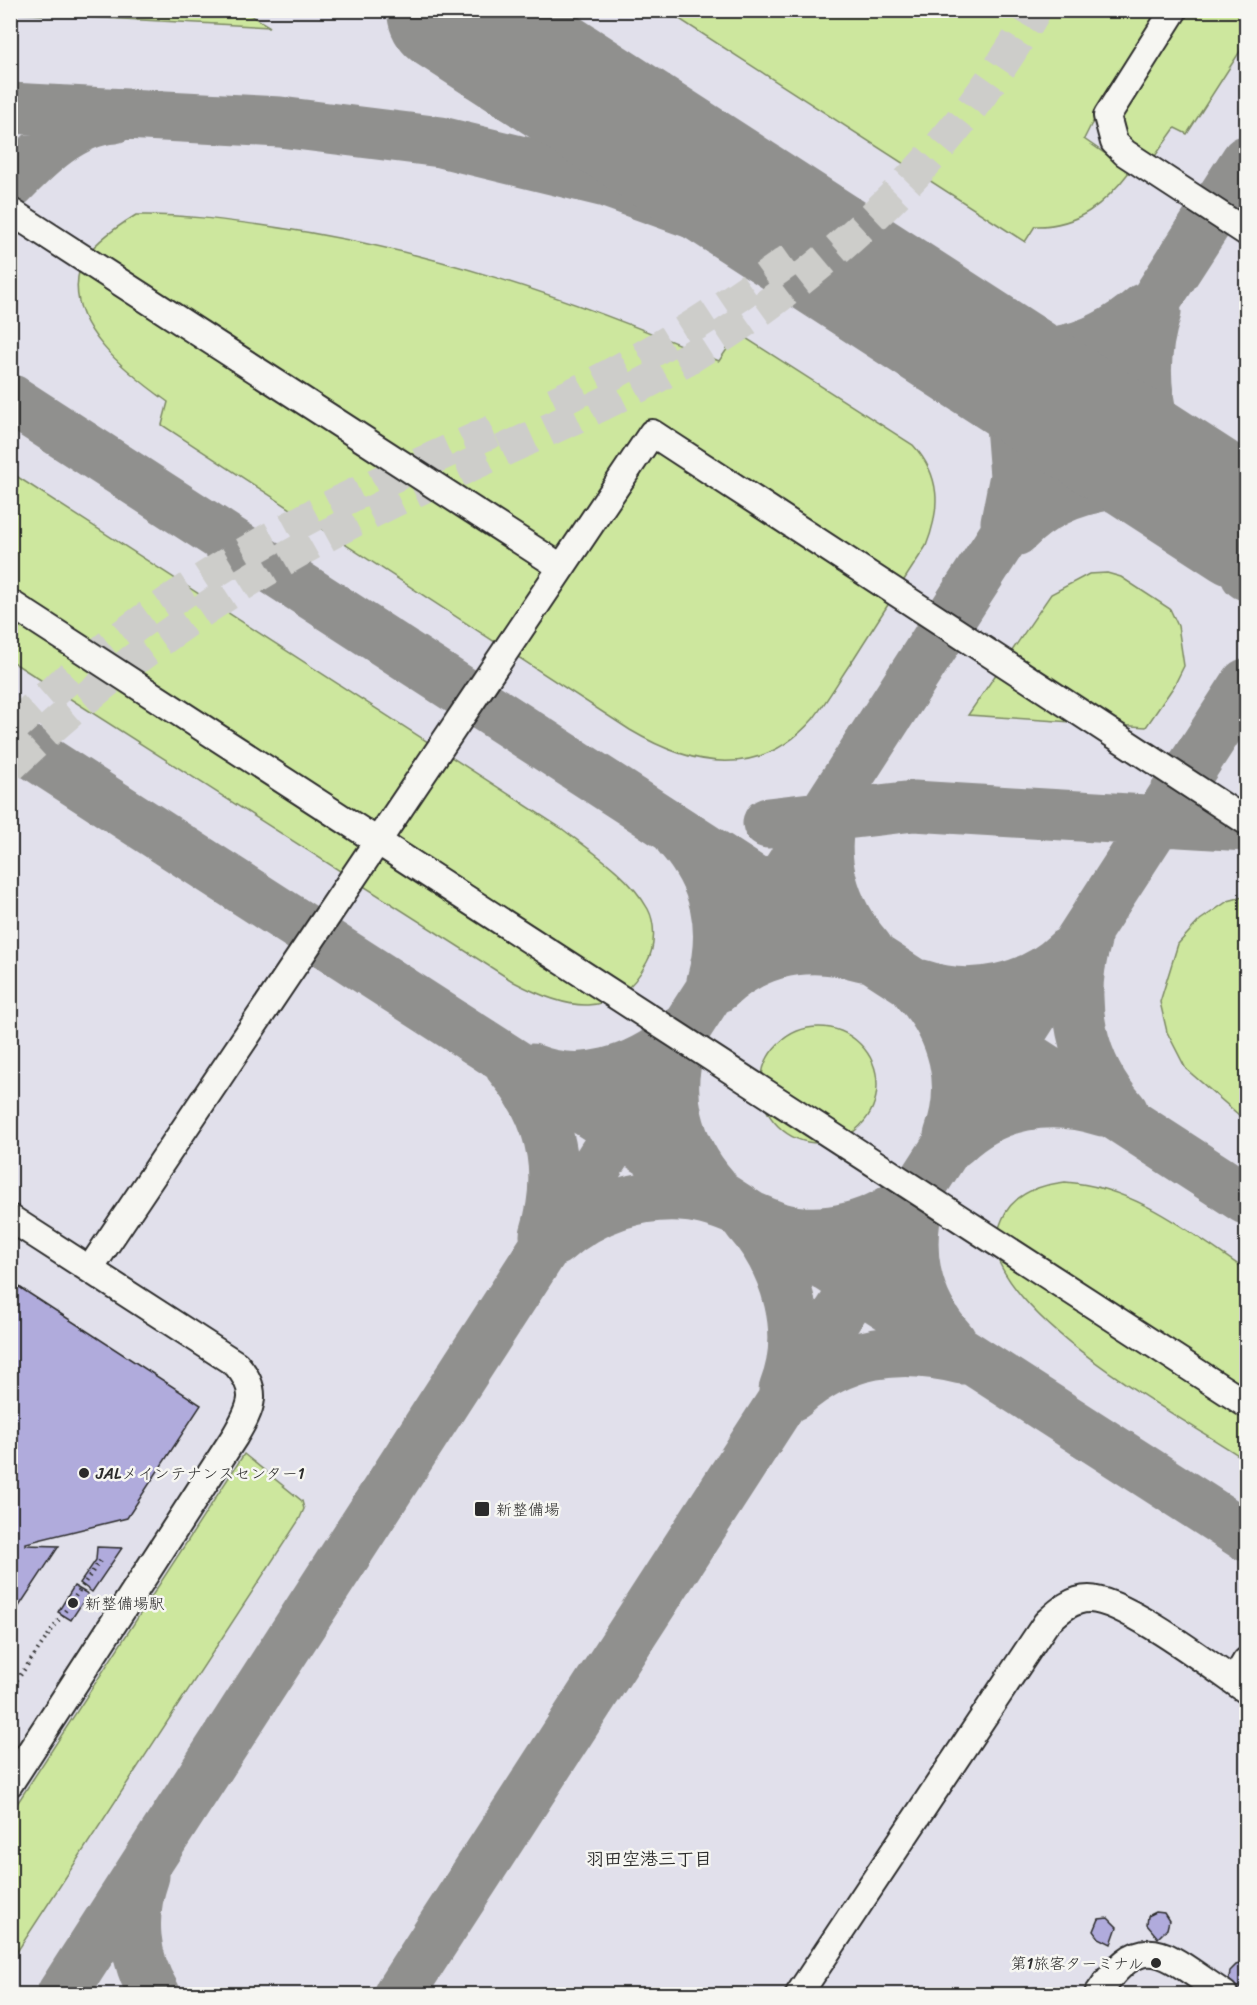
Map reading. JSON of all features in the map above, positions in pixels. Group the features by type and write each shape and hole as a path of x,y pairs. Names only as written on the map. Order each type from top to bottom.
{"lane":[{"path":"1174,10 1107,116 1114,142 1125,153 1246,232"},
{"path":"10,211 561,567"},
{"path":"90,1269 652,433 1246,821"},
{"path":"10,603 1246,1404"},
{"path":"10,1218 236,1364 250,1384 252,1396 248,1413 235,1436 10,1783"},
{"path":"799,1995 1046,1623 1061,1610 1075,1601 1088,1599 1122,1607 1242,1677"},
{"path":"1098,1995 1115,1969 1130,1957 1144,1952 1163,1954 1224,1995"}],"path":[{"path":"10,1690 102,1558"}],"shaded area":[{"path":"11,11 1246,11 1246,1994 11,1994"}],"green space":[{"path":"10,11 244,11 270,27 11,13"},
{"path":"667,11 1164,11 1084,139 1130,171 1111,194 1089,211 1064,222 1035,226 1025,242"},
{"path":"1185,11 1243,11 1241,14 1246,18 1246,42 1187,134 1175,128 1153,159 1122,135 1119,120"},
{"path":"136,215 185,216 267,226 384,248 441,262 553,296 719,361 738,333 913,445 929,469 936,493 934,519 926,546 824,704 813,719 792,739 771,752 748,759 725,761 701,759 653,743 162,425 168,402 135,377 103,346 90,328 81,309 77,289 80,268 89,252 104,237"},
{"path":"10,472 561,828 609,864 631,885 651,915 654,936 652,950 634,981 620,995 604,1002 588,1005 570,1004 552,999 514,982 11,661"},
{"path":"1107,573 1121,577 1170,609 1178,626 1184,666 1174,686 1146,727 968,715 1051,594 1089,574"},
{"path":"1246,896 1246,1121 1186,1069 1167,1032 1160,1002 1178,944 1200,920 1228,901"},
{"path":"819,1027 841,1031 860,1044 873,1063 877,1085 873,1107 860,1126 841,1139 819,1143 797,1139 778,1126 765,1107 761,1085 765,1063 778,1044 797,1031"},
{"path":"1065,1182 1090,1185 1138,1202 1182,1227 1246,1270 1246,1460 1108,1372 1042,1318 1016,1289 997,1256 996,1240 1002,1220 1019,1197 1036,1188"},
{"path":"244,1454 302,1501 304,1509 299,1520 11,1961 11,1813"}],"building":[{"name":"JALメインテナンスセンター1","path":"10,1281 201,1405 127,1518 26,1543 26,1545 59,1546 10,1620"},
{"path":"97,1547 122,1548 92,1592 80,1583 96,1560"},
{"name":"新整備場駅","path":"74,1586 88,1594 71,1620 58,1612"},
{"path":"1156,1912 1164,1913 1169,1921 1167,1929 1158,1938 1147,1925 1148,1916"},
{"path":"1108,1918 1117,1927 1111,1944 1099,1938 1094,1931 1099,1919"},
{"path":"1246,1962 1246,1985 1238,1989 1229,1980 1230,1971 1236,1965"}],"taxiway":[{"path":"10,108 280,122 441,142 606,182 745,232 939,326 971,350 992,378 1011,425 1015,476 1006,522"},
{"path":"10,184 57,141 84,126 114,118"},
{"path":"62,1994 1246,161"},
{"path":"959,339 1009,351 1056,352 1079,347 1101,338 1145,308"},
{"path":"1156,312 1147,354 1147,376 1148,398 1160,440 1182,477 1228,532 1246,575"},
{"path":"10,399 1246,1199"},
{"path":"1015,531 1035,514 1057,500 1108,485 1134,483 1161,485 1187,490 1211,499"},
{"path":"399,1994 1246,684"},
{"path":"10,739 1246,1536"},
{"path":"836,803 827,842 831,880 846,917 868,949"},
{"path":"768,823 914,806 1246,826"},
{"path":"680,838 702,870 715,905 718,942 712,981"},
{"path":"1086,940 1078,986 1078,1009 1082,1031 1097,1073 1108,1093 1123,1112"},
{"path":"717,988 750,964 786,952 824,949 863,956"},
{"path":"921,985 960,992 999,989 1036,976 1053,966 1068,953"},
{"path":"917,990 940,1023 954,1059 957,1097 955,1116 949,1136"},
{"path":"532,1069 551,1075 589,1077 626,1068 644,1060 676,1038"},
{"path":"682,1041 676,1060 674,1080 677,1118 691,1154 713,1187"},
{"path":"510,1066 536,1104 545,1125 550,1146 553,1189 551,1212 545,1235"},
{"path":"954,1142 987,1118 1024,1106 1063,1103 1103,1111"},
{"path":"555,1241 569,1229 601,1211 618,1204 654,1197 702,1199 777,1227 813,1232 850,1228 868,1222 885,1214 914,1192"},
{"path":"920,1197 913,1235 916,1273 928,1309 951,1341"},
{"path":"748,1221 773,1258 783,1279 789,1301 794,1346 791,1368 784,1390"},
{"path":"793,1395 812,1380 832,1369 873,1354 916,1352 962,1359"},
{"path":"144,1876 137,1906 136,1937 142,1966 155,1994"}],"runway":[{"path":"451,10 1246,525"}],"tunnel":[{"path":"10,766 77,706 147,650 258,575 340,528 384,506 653,379 710,344 765,306 819,265 917,173 960,122 1000,67 1035,10"},
{"path":"554,403 586,388 677,336 794,257"},
{"path":"10,730 110,645 219,569 344,500 493,431"}],"place":[{"name":"JALメインテナンスセンター1","path":"84,1473"},
{"name":"新整備場","path":"482,1509"},
{"name":"新整備場駅","path":"73,1603"},
{"name":"第1旅客ターミナル","path":"1156,1963"}],"district":[{"name":"羽田空港三丁目","path":"649,1859"}]}
